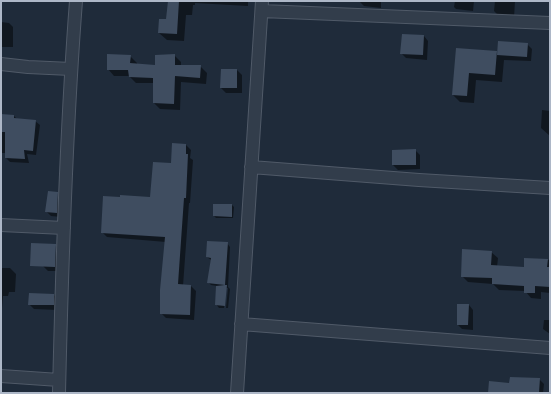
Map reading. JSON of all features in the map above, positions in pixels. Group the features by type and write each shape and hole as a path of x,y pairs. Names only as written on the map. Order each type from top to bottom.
{"street":[{"path":"59,393 64,228 71,69 76,1"},
{"path":"237,393 262,6 550,23"},
{"path":"1,64 71,69"},
{"path":"251,167 418,180 550,188"},
{"path":"1,224 64,228"},
{"path":"241,324 550,348"},
{"path":"1,376 59,380"}],"building":[{"path":"168,1 179,1 177,34 158,33 159,19 166,19"},
{"path":"402,34 424,35 423,55 400,54"},
{"path":"498,41 528,43 527,57 497,55"},
{"path":"456,48 497,51 495,75 469,73 467,96 452,95"},
{"path":"107,54 131,55 130,63 155,65 155,55 175,54 175,65 201,65 200,78 175,76 174,104 153,103 153,78 129,77 128,70 107,70"},
{"path":"221,69 237,69 237,88 220,88"},
{"path":"1,114 14,115 14,118 36,120 33,151 24,150 25,159 5,158 5,132 1,132"},
{"path":"172,143 186,144 186,154 188,154 186,198 184,198 178,284 191,285 190,315 160,314 160,290 165,237 101,233 103,196 120,197 120,195 150,197 153,162 171,163"},
{"path":"416,149 416,165 392,165 392,150"},
{"path":"48,191 58,192 57,213 45,212"},
{"path":"213,204 232,204 232,217 213,216"},
{"path":"207,241 228,242 225,285 207,283 211,258 206,257"},
{"path":"31,243 56,244 55,267 30,266"},
{"path":"462,249 492,251 491,265 524,267 524,258 548,259 547,267 550,267 550,287 535,286 535,293 524,293 524,286 492,284 492,278 461,277"},
{"path":"227,285 225,306 215,305 216,286"},
{"path":"29,293 54,294 54,305 28,305"},
{"path":"457,304 469,304 468,325 457,325"},
{"path":"510,377 540,378 539,393 488,393 489,381 509,383"}]}
